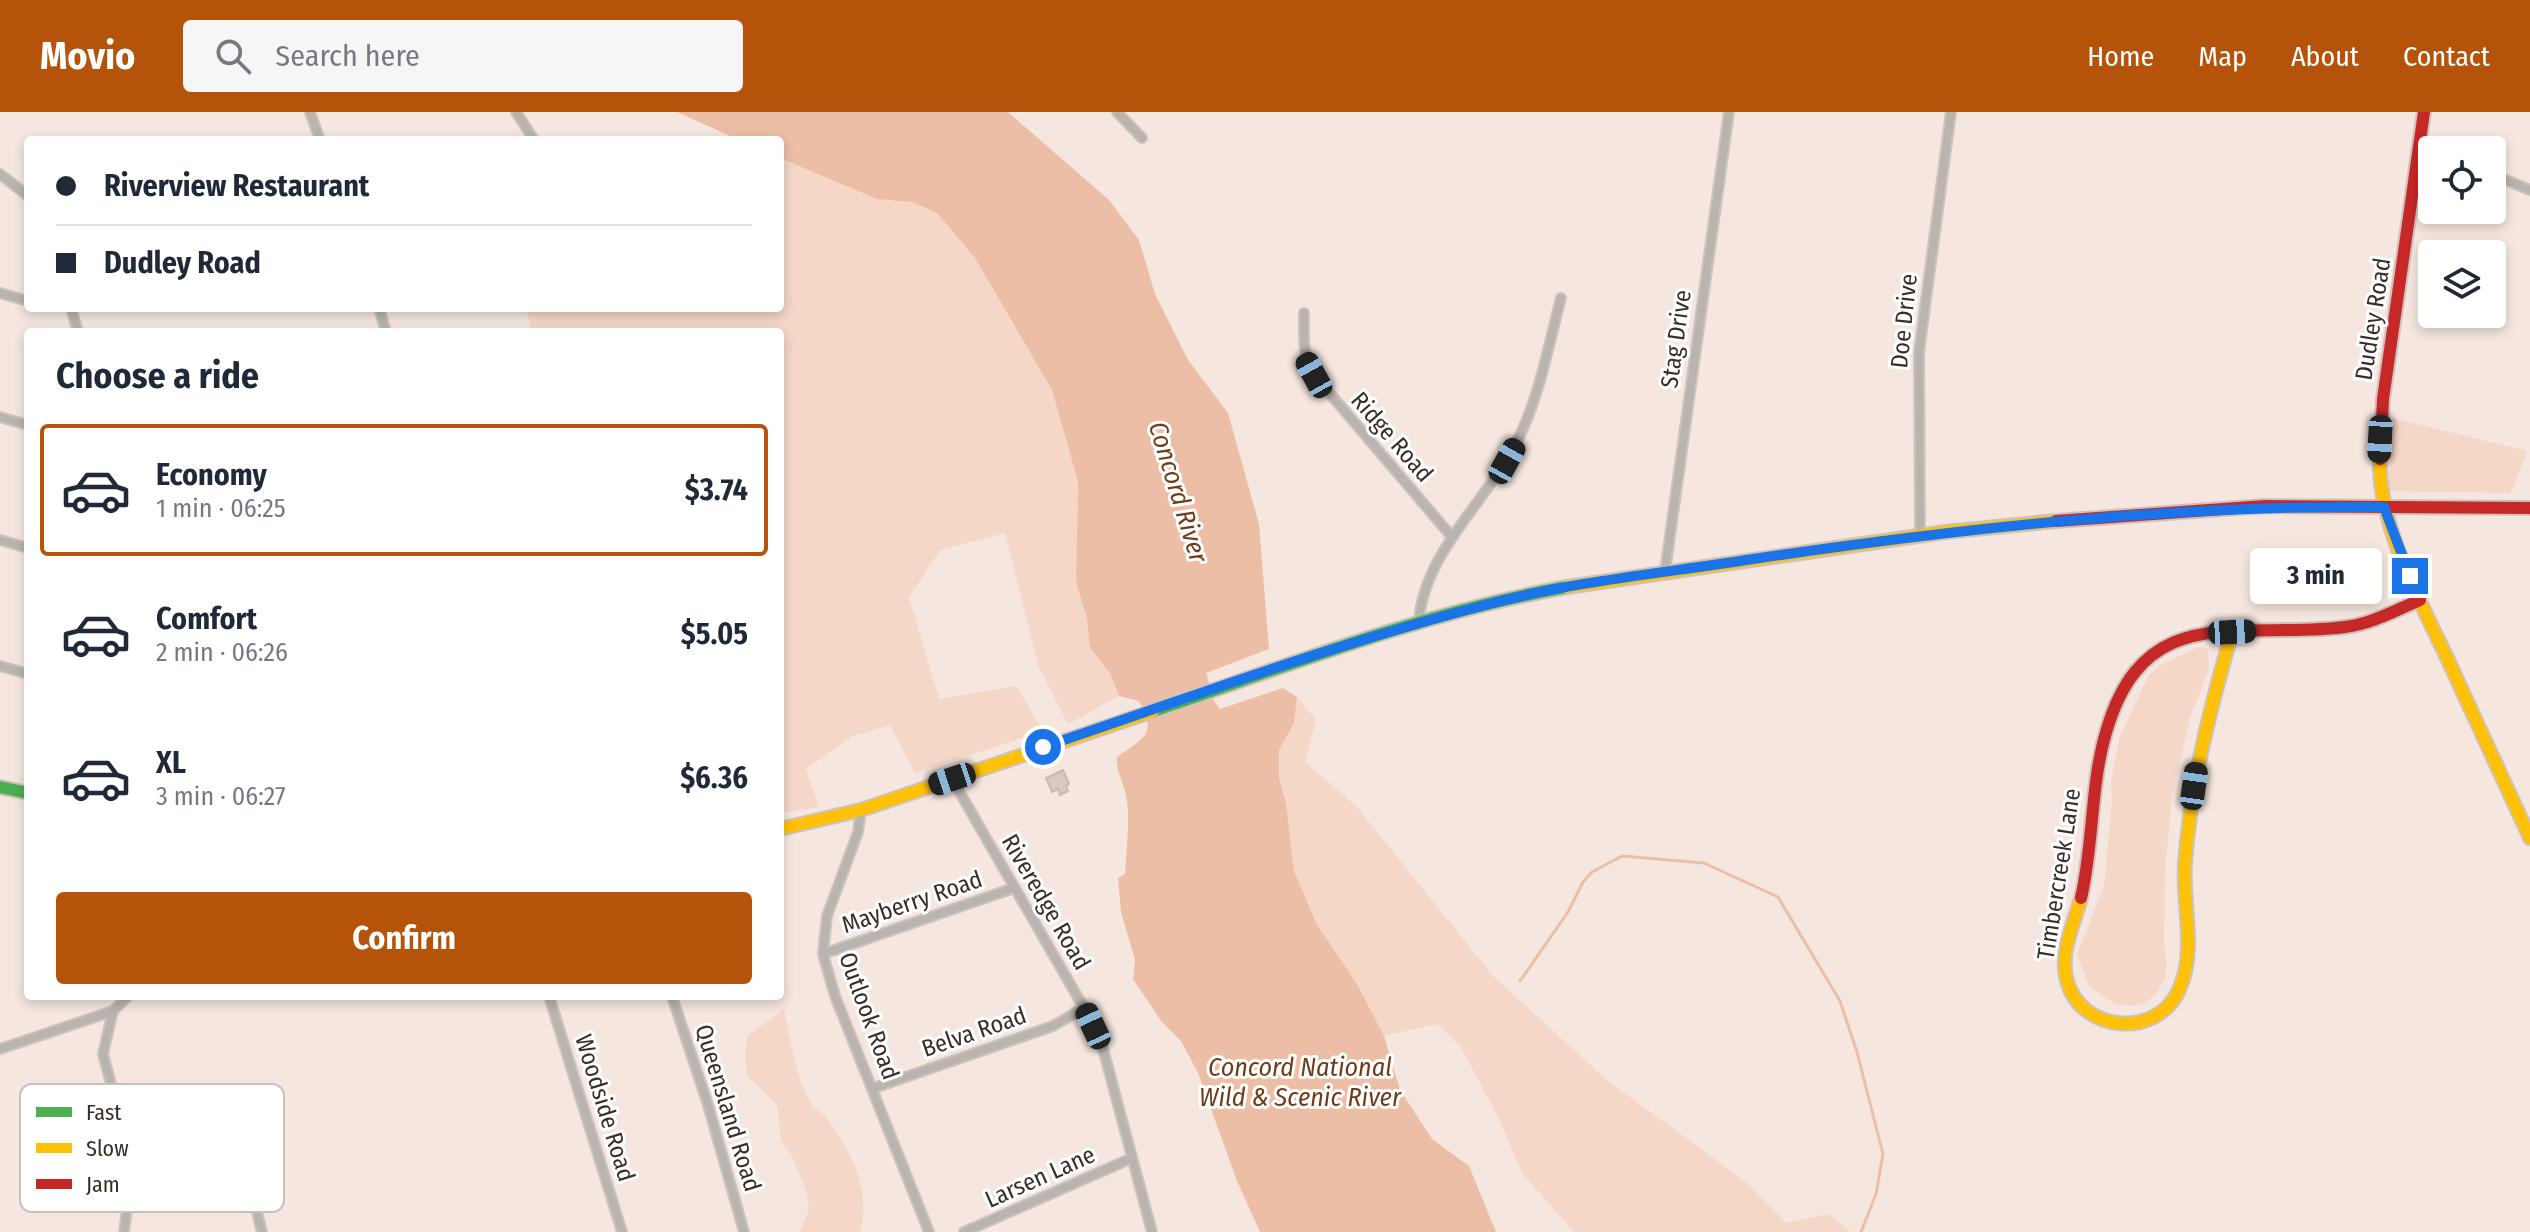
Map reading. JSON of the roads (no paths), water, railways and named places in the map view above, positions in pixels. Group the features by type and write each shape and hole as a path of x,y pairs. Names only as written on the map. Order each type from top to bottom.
{"street":[{"path":"310,112 319,136"},
{"path":"516,112 531,136"},
{"path":"1118,112 1142,138"},
{"name":"Stag Drive","path":"1665,572 1729,112"},
{"name":"Doe Drive","path":"1920,535 1919,352 1951,112"},
{"name":"Dudley Road","path":"2424,112 2425,136"},
{"path":"0,174 24,193"},
{"path":"2506,180 2530,190"},
{"name":"Dudley Road","path":"2418,196 2383,399 2378,475 2384,507 2420,600 2530,838"},
{"path":"0,293 24,300"},
{"path":"1419,622 1423,600 1452,537 1507,461 1523,429 1561,298"},
{"name":"Ridge Road","path":"1304,313 1303,346 1306,361 1314,375 1452,537"},
{"path":"0,417 24,424"},
{"path":"784,828 861,810 1132,716 1419,622 1564,587 1920,535 2191,510 2530,508"},
{"path":"0,540 24,547"},
{"name":"Timbercreek Lane","path":"2232,632 2197,765 2184,877 2183,980 2167,1007 2150,1019 2130,1024 2109,1022 2091,1014 2076,999 2067,981 2064,960 2084,888 2098,768 2110,720 2131,675 2148,655 2178,639 2232,632 2356,625 2420,600"},
{"path":"0,666 24,673"},
{"name":"Riveredge Road","path":"952,779 1084,1008 1102,1045 1152,1232"},
{"path":"0,787 24,792"},
{"name":"Outlook Road","path":"861,810 858,832 827,916 823,954 835,996 929,1232"},
{"name":"Mayberry Road","path":"823,954 1014,888"},
{"path":"0,1049 113,1011 124,1000"},
{"name":"Woodside Road","path":"550,1000 622,1232"},
{"name":"Queensland Road","path":"673,1000 708,1105 744,1232"},
{"name":"Belva Road","path":"874,1088 1053,1026 1084,1008"},
{"path":"110,1084 104,1063 104,1044 113,1011"},
{"name":"Larsen Lane","path":"964,1232 1132,1158"},
{"path":"124,1232 127,1212"},
{"path":"257,1212 262,1232"}],"water":[{"name":"Concord National Wild & Scenic River","path":"677,112 1008,112 1109,200 1139,240 1155,294 1188,360 1228,413 1259,524 1269,649 1206,673 1214,701 1220,709 1283,688 1297,697 1294,723 1279,750 1279,778 1286,803 1294,871 1316,923 1357,984 1384,1036 1400,1090 1432,1139 1469,1166 1496,1232 1260,1232 1237,1181 1198,1073 1181,1041 1162,1022 1133,979 1135,960 1121,912 1118,878 1125,874 1128,819 1117,757 1141,739 1147,721 1139,701 1119,696 1110,673 1090,648 1087,618 1076,583 1078,482 1052,390 975,258 937,213 912,202 877,199 784,160 784,136 730,136"}],"waterway":[{"path":"1520,981 1568,912 1583,882 1592,872 1622,856 1704,863 1778,897 1840,1001 1857,1052 1883,1154 1876,1194 1861,1232"}],"water label":[{"name":"Concord River","path":"1178,492"}]}
